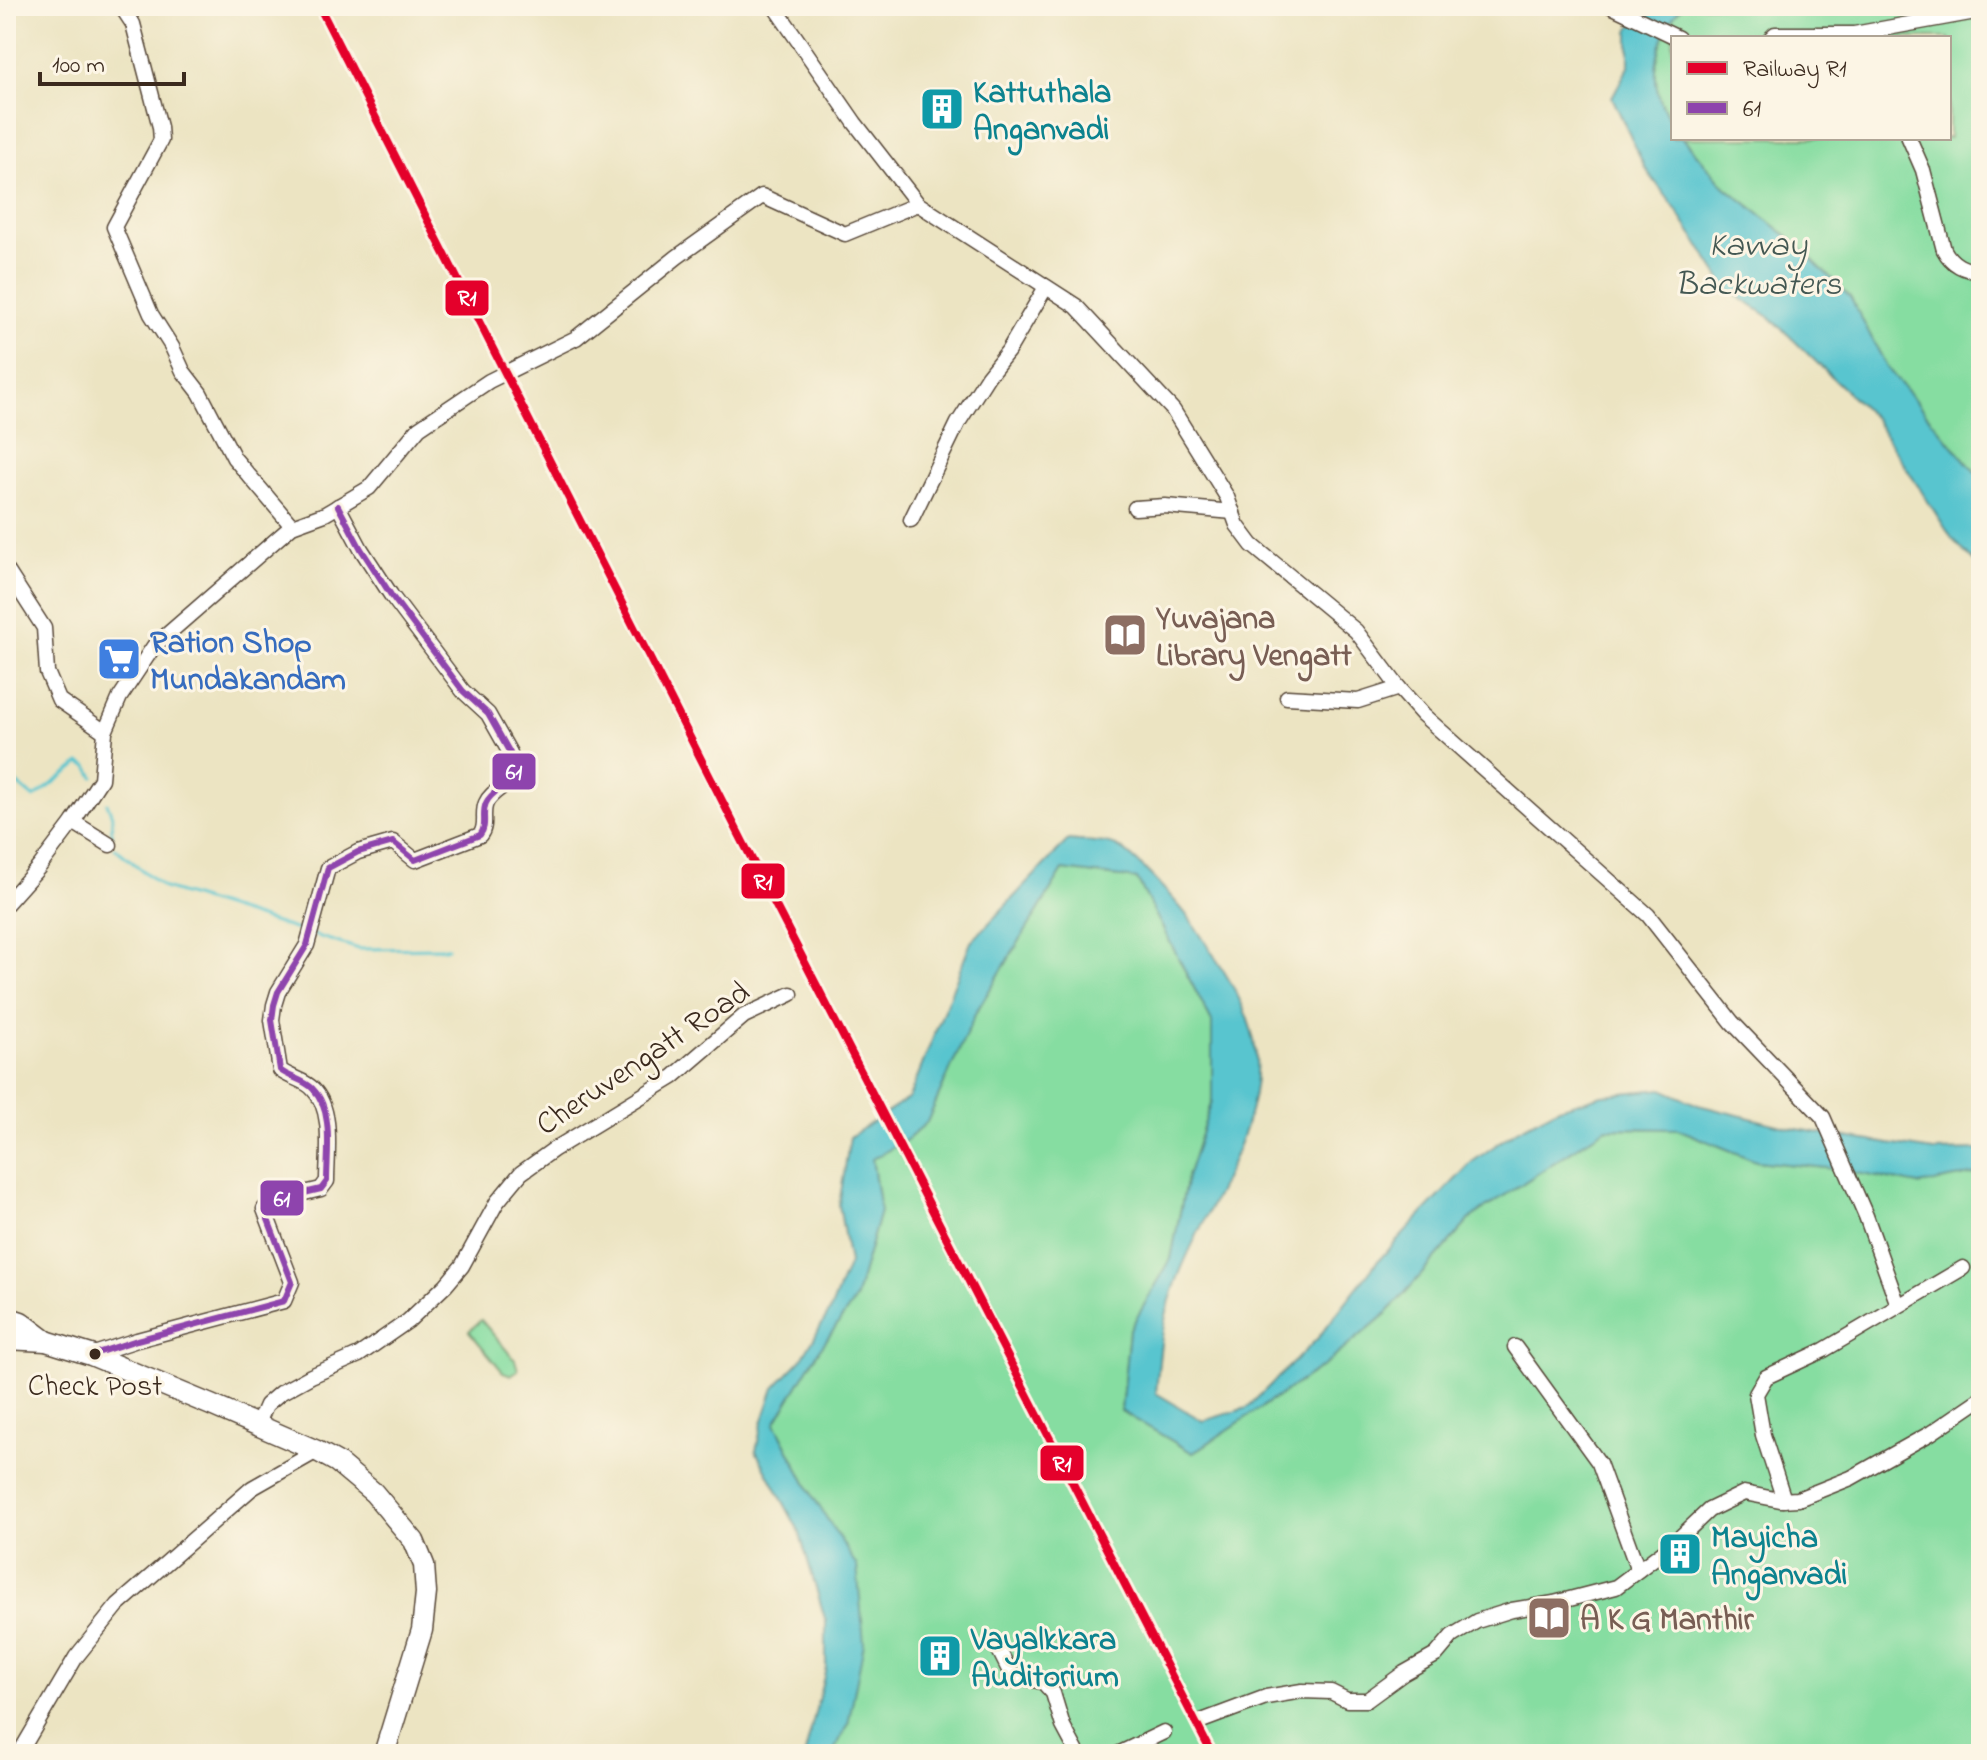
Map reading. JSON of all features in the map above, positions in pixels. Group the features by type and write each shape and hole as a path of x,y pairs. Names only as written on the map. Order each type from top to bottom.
{"highway":[{"path":"6,1317 21,1322 46,1341"},
{"path":"6,1339 46,1341 91,1355 317,1451 337,1462 374,1493 414,1541 424,1565 426,1593 422,1630 384,1754"}],"street":[{"path":"121,6 133,24 161,140 114,227 151,314 183,371 200,393 234,458 292,526"},
{"path":"774,6 855,123 918,204 1076,306 1173,410 1227,497 1237,525 1252,545 1356,631 1423,715 1648,915 1732,1022 1823,1117 1866,1216 1898,1305"},
{"path":"1617,8 1673,36"},
{"path":"1773,36 1856,36 1981,11"},
{"path":"1910,140 1923,170 1944,250 1950,261 1958,266 1981,272"},
{"path":"6,904 39,867 101,779 105,732 120,697 154,646 292,526 338,506 369,488 419,428 489,381 576,338 677,257 762,196 845,234 918,204"},
{"path":"911,520 958,423 1008,351 1046,287"},
{"path":"91,1355 284,1301 292,1282 264,1209 271,1201 321,1189 327,1181 325,1111 315,1090 280,1070 272,1020 278,992 309,939 328,868 358,852 393,842 415,860 480,835 485,829 484,806 489,797 515,774 510,753 488,714 463,691 391,595 338,506"},
{"path":"1135,508 1165,506 1233,512"},
{"path":"6,569 44,628 47,672 59,700 105,732"},
{"path":"1287,697 1358,701 1399,688"},
{"path":"73,822 110,845"},
{"name":"Cheruvengatt Road","path":"257,1426 266,1405 280,1393 359,1355 408,1321 446,1285 462,1266 497,1202 521,1173 673,1077 744,1016 791,994"},
{"path":"1784,1500 1763,1435 1756,1394 1766,1377 1824,1350 1963,1268"},
{"path":"1515,1347 1599,1463 1638,1570"},
{"path":"1199,1722 1266,1697 1302,1691 1331,1692 1347,1700 1367,1700 1404,1673 1436,1655 1452,1636 1477,1621 1616,1587 1673,1544 1709,1510 1737,1495 1798,1499 1851,1478 1931,1433 1981,1399"},
{"path":"19,1754 76,1657 118,1605 252,1488 317,1451"},
{"path":"996,1644 1012,1676 1043,1682 1053,1693 1063,1726 1078,1754"},
{"path":"1118,1754 1164,1732"}],"green space":[{"path":"1682,6 1981,6 1981,479 1888,369 1850,297 1790,238 1725,187 1685,140 1951,140 1951,36 1671,36 1671,121 1659,96 1656,73 1660,48"},
{"path":"1063,870 1137,879 1212,1022 1212,1101 1187,1177 1171,1260 1129,1331 1121,1411 1193,1453 1326,1364 1388,1312 1472,1217 1606,1128 1678,1129 1756,1161 1837,1169 1919,1185 1981,1173 1981,1754 832,1754 848,1725 812,1495 775,1423 819,1350 855,1300 880,1211 872,1159 908,1139 927,1122 976,1012"},
{"path":"481,1320 515,1360 518,1370 511,1375 503,1372 469,1331"}],"water":[{"name":"Kavvay Backwaters","path":"1645,6 1682,6 1664,36 1656,73 1659,96 1671,127 1671,140 1685,140 1725,187 1790,238 1850,297 1888,369 1981,479 1981,569 1953,540 1874,418 1771,318 1728,290 1645,168 1612,97 1629,66 1629,30"},
{"path":"1068,840 1116,846 1159,883 1190,919 1222,968 1238,996 1254,1041 1256,1073 1252,1105 1242,1138 1182,1267 1171,1297 1161,1345 1156,1393 1203,1421 1247,1408 1317,1339 1376,1263 1472,1162 1517,1130 1559,1108 1603,1095 1662,1089 1698,1105 1790,1128 1933,1151 1981,1150 1981,1173 1919,1185 1837,1169 1756,1161 1678,1129 1606,1128 1472,1217 1388,1312 1326,1364 1193,1453 1121,1411 1129,1331 1171,1259 1187,1177 1212,1101 1212,1022 1137,879 1063,870 976,1012 927,1122 908,1139 872,1159 880,1211 855,1300 819,1350 775,1423 812,1495 857,1566 864,1643 848,1725 832,1754 805,1754 826,1668 826,1622 799,1531 756,1451 762,1423 774,1388 801,1360 830,1311 849,1263 839,1205 850,1137 909,1098 971,942"}],"waterway":[{"path":"6,774 34,798 80,763 88,766 94,777"},
{"path":"107,803 112,816 111,839"},
{"path":"115,848 164,888 307,933"},
{"path":"314,935 359,949 448,948"}],"rail line":[{"name":"R1","path":"319,6 743,842 1212,1754"}],"transit line":[{"name":"61","path":"91,1355 284,1301 292,1282 264,1209 271,1201 321,1189 327,1181 328,1132 320,1098 306,1083 280,1070 272,1020 278,992 307,945 328,868 358,852 393,842 415,860 480,835 488,799 515,774 510,753 488,714 463,691 391,595 338,506"}],"place":[{"name":"Kattuthala Anganvadi","path":"942,109"},
{"name":"Yuvajana Library Vengatt","path":"1125,635"},
{"name":"Ration Shop Mundakandam","path":"119,659"},
{"name":"Check Post","path":"95,1354"},
{"name":"Mayicha Anganvadi","path":"1680,1554"},
{"name":"A K G Manthir","path":"1549,1618"},
{"name":"Vayalkkara Auditorium","path":"940,1656"}]}
